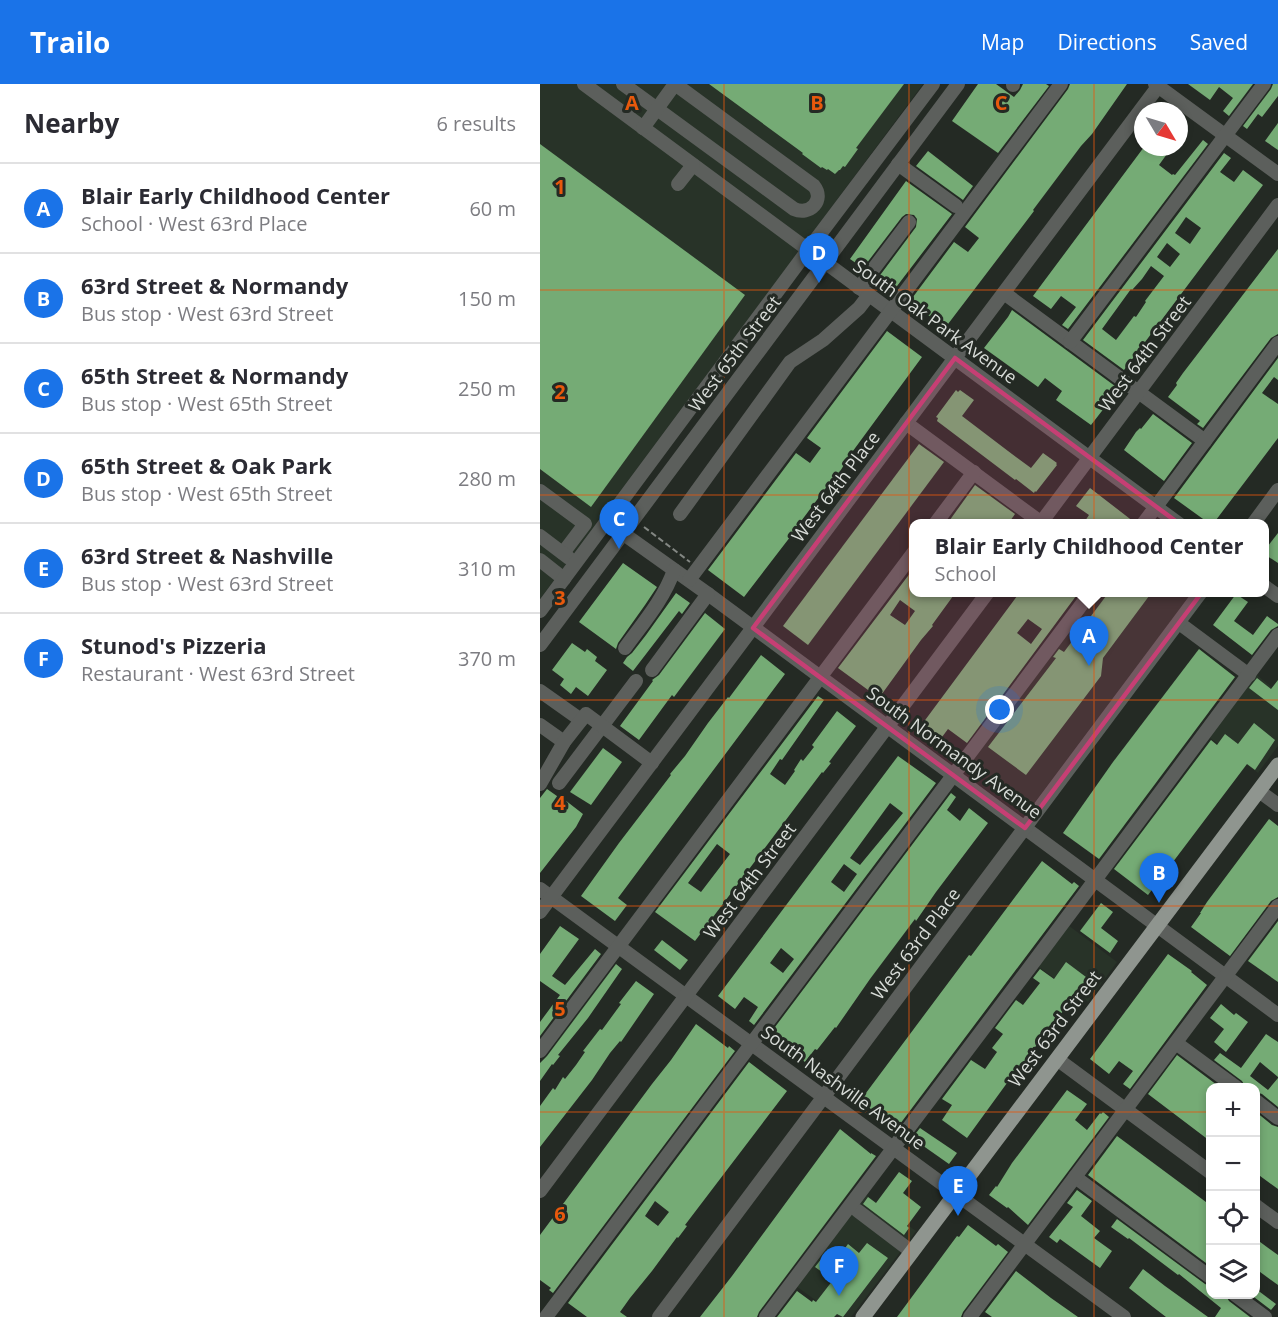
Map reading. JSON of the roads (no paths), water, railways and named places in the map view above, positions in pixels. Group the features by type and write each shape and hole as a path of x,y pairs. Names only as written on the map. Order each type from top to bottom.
{"main road":[{"name":"West 63rd Street","path":"863,1317 1278,765"}],"street":[{"name":"South Oak Park Avenue","path":"584,84 1173,519"},
{"path":"623,84 657,109 794,209 804,211 814,204 818,195 814,186 675,84 657,109 643,128"},
{"name":"West 65th Street","path":"540,611 933,84"},
{"name":"West 65th Street","path":"540,645 958,84"},
{"path":"689,580 1061,84"},
{"path":"1070,342 1264,84"},
{"path":"1158,85 1278,174"},
{"name":"West 64th Place","path":"540,912 546,893 652,763 1158,85"},
{"path":"898,164 956,207"},
{"path":"678,184 693,165"},
{"name":"West 64th Street","path":"1044,519 1278,206"},
{"path":"680,514 790,362 823,340 859,308 864,292 909,222"},
{"path":"1004,293 1205,441"},
{"path":"1147,519 1278,343"},
{"path":"906,423 1036,519"},
{"path":"939,519 974,472"},
{"path":"540,491 585,524 563,554"},
{"path":"1257,519 1278,492"},
{"name":"South Normandy Avenue","path":"607,522 1096,879 1278,1015"},
{"path":"540,536 576,563"},
{"path":"540,1051 909,559"},
{"path":"540,560 564,579"},
{"path":"625,648 670,584 674,570"},
{"path":"652,670 708,594"},
{"name":"West 64th Street","path":"540,1191 984,597"},
{"path":"548,1313 1087,597"},
{"name":"West 63rd Place","path":"659,1317 1197,597"},
{"path":"1179,623 1248,675"},
{"path":"766,1317 1278,635"},
{"path":"559,783 636,681"},
{"path":"540,691 581,720"},
{"path":"540,784 564,742 586,714 652,763"},
{"path":"540,725 564,742"},
{"path":"1258,791 1278,805"},
{"name":"South Nashville Avenue","path":"546,893 1124,1317"},
{"path":"975,1315 1024,1244 1278,907"},
{"path":"1176,1043 1230,1083"},
{"path":"1057,1059 1206,1170"},
{"path":"1260,1104 1278,1118"},
{"path":"1075,1177 1206,1274"},
{"path":"1260,1209 1278,1222"},
{"path":"858,1211 912,1252"},
{"path":"1241,1299 1265,1317"}],"place":[{"name":"65th Street & Oak Park","path":"819,283"},
{"name":"65th Street & Normandy","path":"619,549"},
{"name":"Blair Early Childhood Center","path":"1089,666"},
{"name":"63rd Street & Normandy","path":"1159,903"},
{"name":"63rd Street & Nashville","path":"958,1216"},
{"name":"Stunod's Pizzeria","path":"839,1296"}]}
